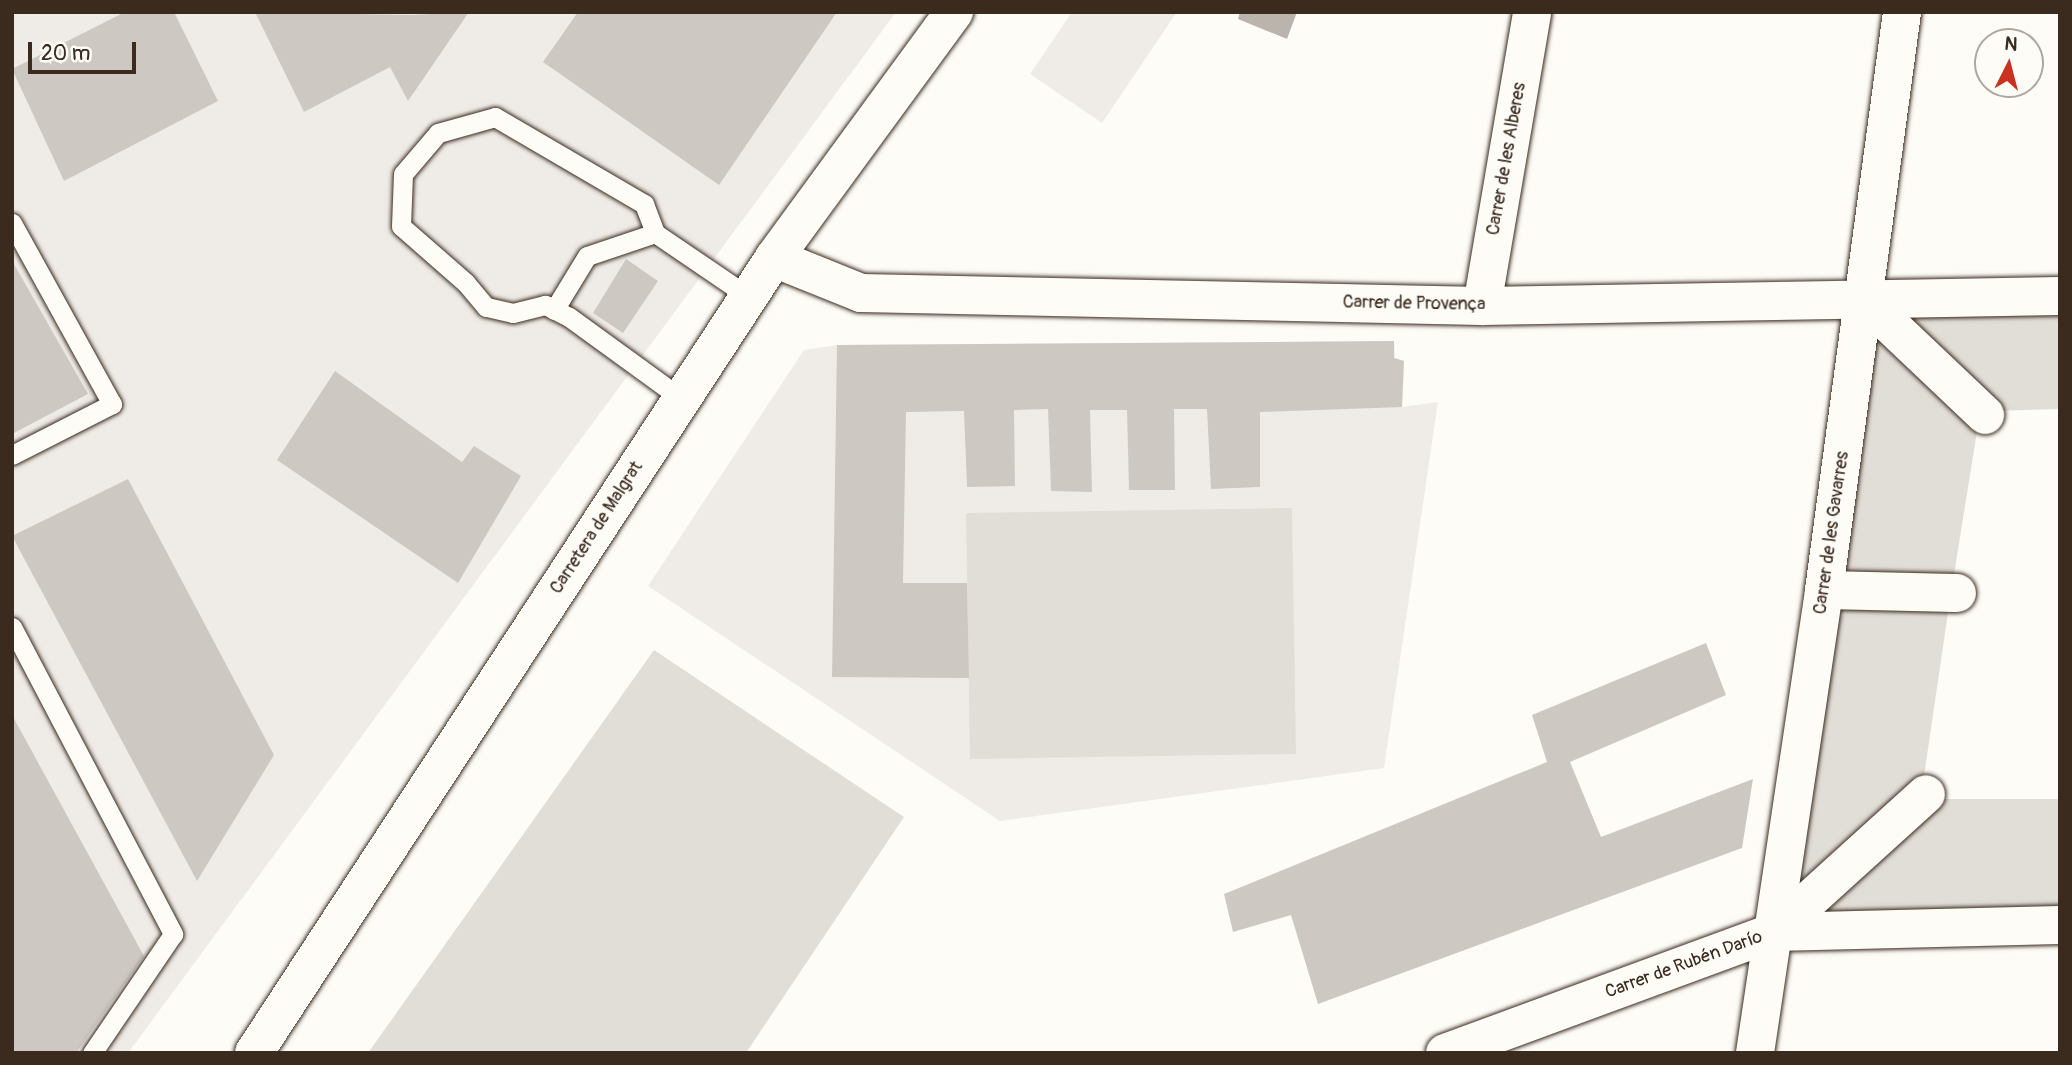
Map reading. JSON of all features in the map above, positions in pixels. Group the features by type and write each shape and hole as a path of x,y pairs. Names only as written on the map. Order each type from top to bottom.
{"street":[{"name":"Carretera de Malgrat","path":"254,1053 774,258 954,12"},
{"name":"Carrer de les Alberes","path":"1482,306 1532,12"},
{"name":"Carrer de les Gavarres","path":"1755,1053 1824,590 1902,12"},
{"name":"Carrer de Provença","path":"774,258 861,293 1482,306 2060,296"},
{"path":"1864,300 1985,415"},
{"path":"1824,590 1957,593"},
{"path":"1774,932 1926,794"},
{"name":"Carrer de Rubén Darío","path":"1444,1053 1774,932 2060,925"}],"lane":[{"path":"682,399 545,305 513,313 486,307 466,283 401,226 403,174 438,133 495,117 644,204 655,233 749,297"},
{"path":"12,223 112,404 12,456"},
{"path":"554,310 587,256 655,233"},
{"path":"12,628 173,934 92,1053"}],"shaded area":[{"path":"12,12 896,12 128,1053 12,1053"},
{"path":"1072,12 1177,12 1102,123 1030,74"},
{"path":"1240,12 1297,12 1287,39 1238,19"},
{"path":"2060,300 2060,409 1989,411 1873,302"},
{"path":"1870,315 1979,419 1952,587 1828,586"},
{"path":"1394,341 1395,358 1404,361 1402,407 1438,402 1384,768 1000,821 648,586 804,350 837,345"},
{"path":"1292,508 1296,754 970,759 966,513"},
{"path":"1827,596 1950,599 1922,790 1778,921"},
{"path":"654,650 904,817 746,1053 368,1053"},
{"path":"1926,799 2060,799 2060,918 1785,928"}],"building":[{"path":"125,12 174,12 218,101 64,181 12,69"},
{"path":"255,12 412,15 469,12 408,101 390,67 304,112"},
{"path":"578,12 837,12 719,185 543,62"},
{"path":"626,259 658,281 623,333 593,313"},
{"path":"14,264 88,394 12,434 12,265"},
{"path":"1394,341 1394,358 1404,361 1402,407 1260,412 1260,487 1211,489 1207,409 1174,409 1175,490 1129,490 1127,410 1090,410 1092,492 1051,491 1048,409 1014,410 1015,486 967,487 964,411 906,412 903,583 967,583 969,678 832,677 837,345"},
{"path":"335,371 462,462 474,446 521,476 458,583 277,460"},
{"path":"128,479 274,755 197,881 12,536"},
{"path":"1706,643 1726,695 1570,762 1601,837 1753,779 1742,848 1318,1004 1291,915 1233,932 1224,894 1547,762 1532,715"},
{"path":"12,715 144,956 76,1053 12,1053"}]}
